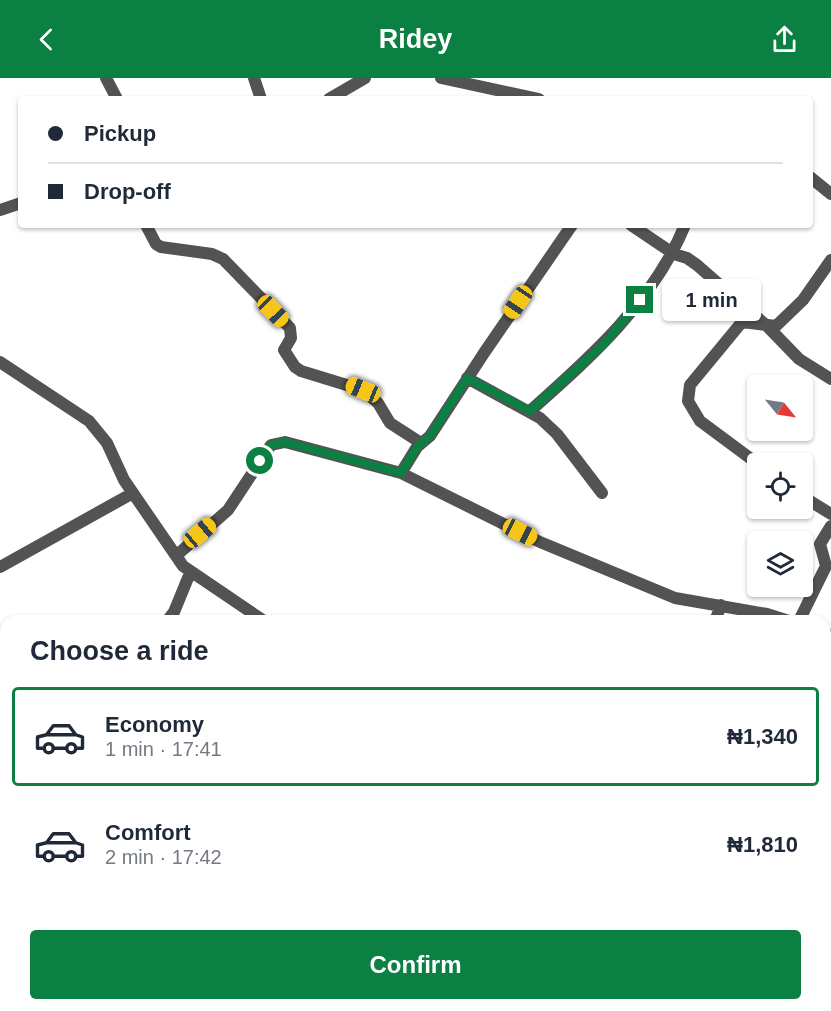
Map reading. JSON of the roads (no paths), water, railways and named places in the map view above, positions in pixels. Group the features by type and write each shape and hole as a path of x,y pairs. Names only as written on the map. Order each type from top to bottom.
{"street":[{"path":"106,78 115,96"},
{"path":"254,78 260,96"},
{"path":"334,96 365,78"},
{"path":"441,78 525,96"},
{"path":"813,179 831,194"},
{"path":"0,210 18,204"},
{"path":"148,228 156,244 161,247 212,254 223,259 290,328 291,338 284,350 295,367 363,390 378,403 390,423 421,443"},
{"path":"401,473 421,443 430,436 570,228"},
{"path":"635,228 674,254 697,265 767,326 799,359 831,379"},
{"path":"530,411 605,343 652,286 674,254 685,228"},
{"path":"747,456 700,421 688,401 687,393 690,385 742,322 776,326 803,300 831,260"},
{"path":"2,368 89,421 106,443 134,493 190,573 255,615"},
{"path":"467,378 530,411 557,434 602,493"},
{"path":"177,555 228,510 271,445 285,442 401,473 550,547 675,598 721,605 764,615"},
{"path":"0,567 134,493"},
{"path":"813,503 831,514"},
{"path":"802,615 826,567 820,544 831,526"},
{"path":"172,615 190,573"},
{"path":"717,615 721,605"}]}
